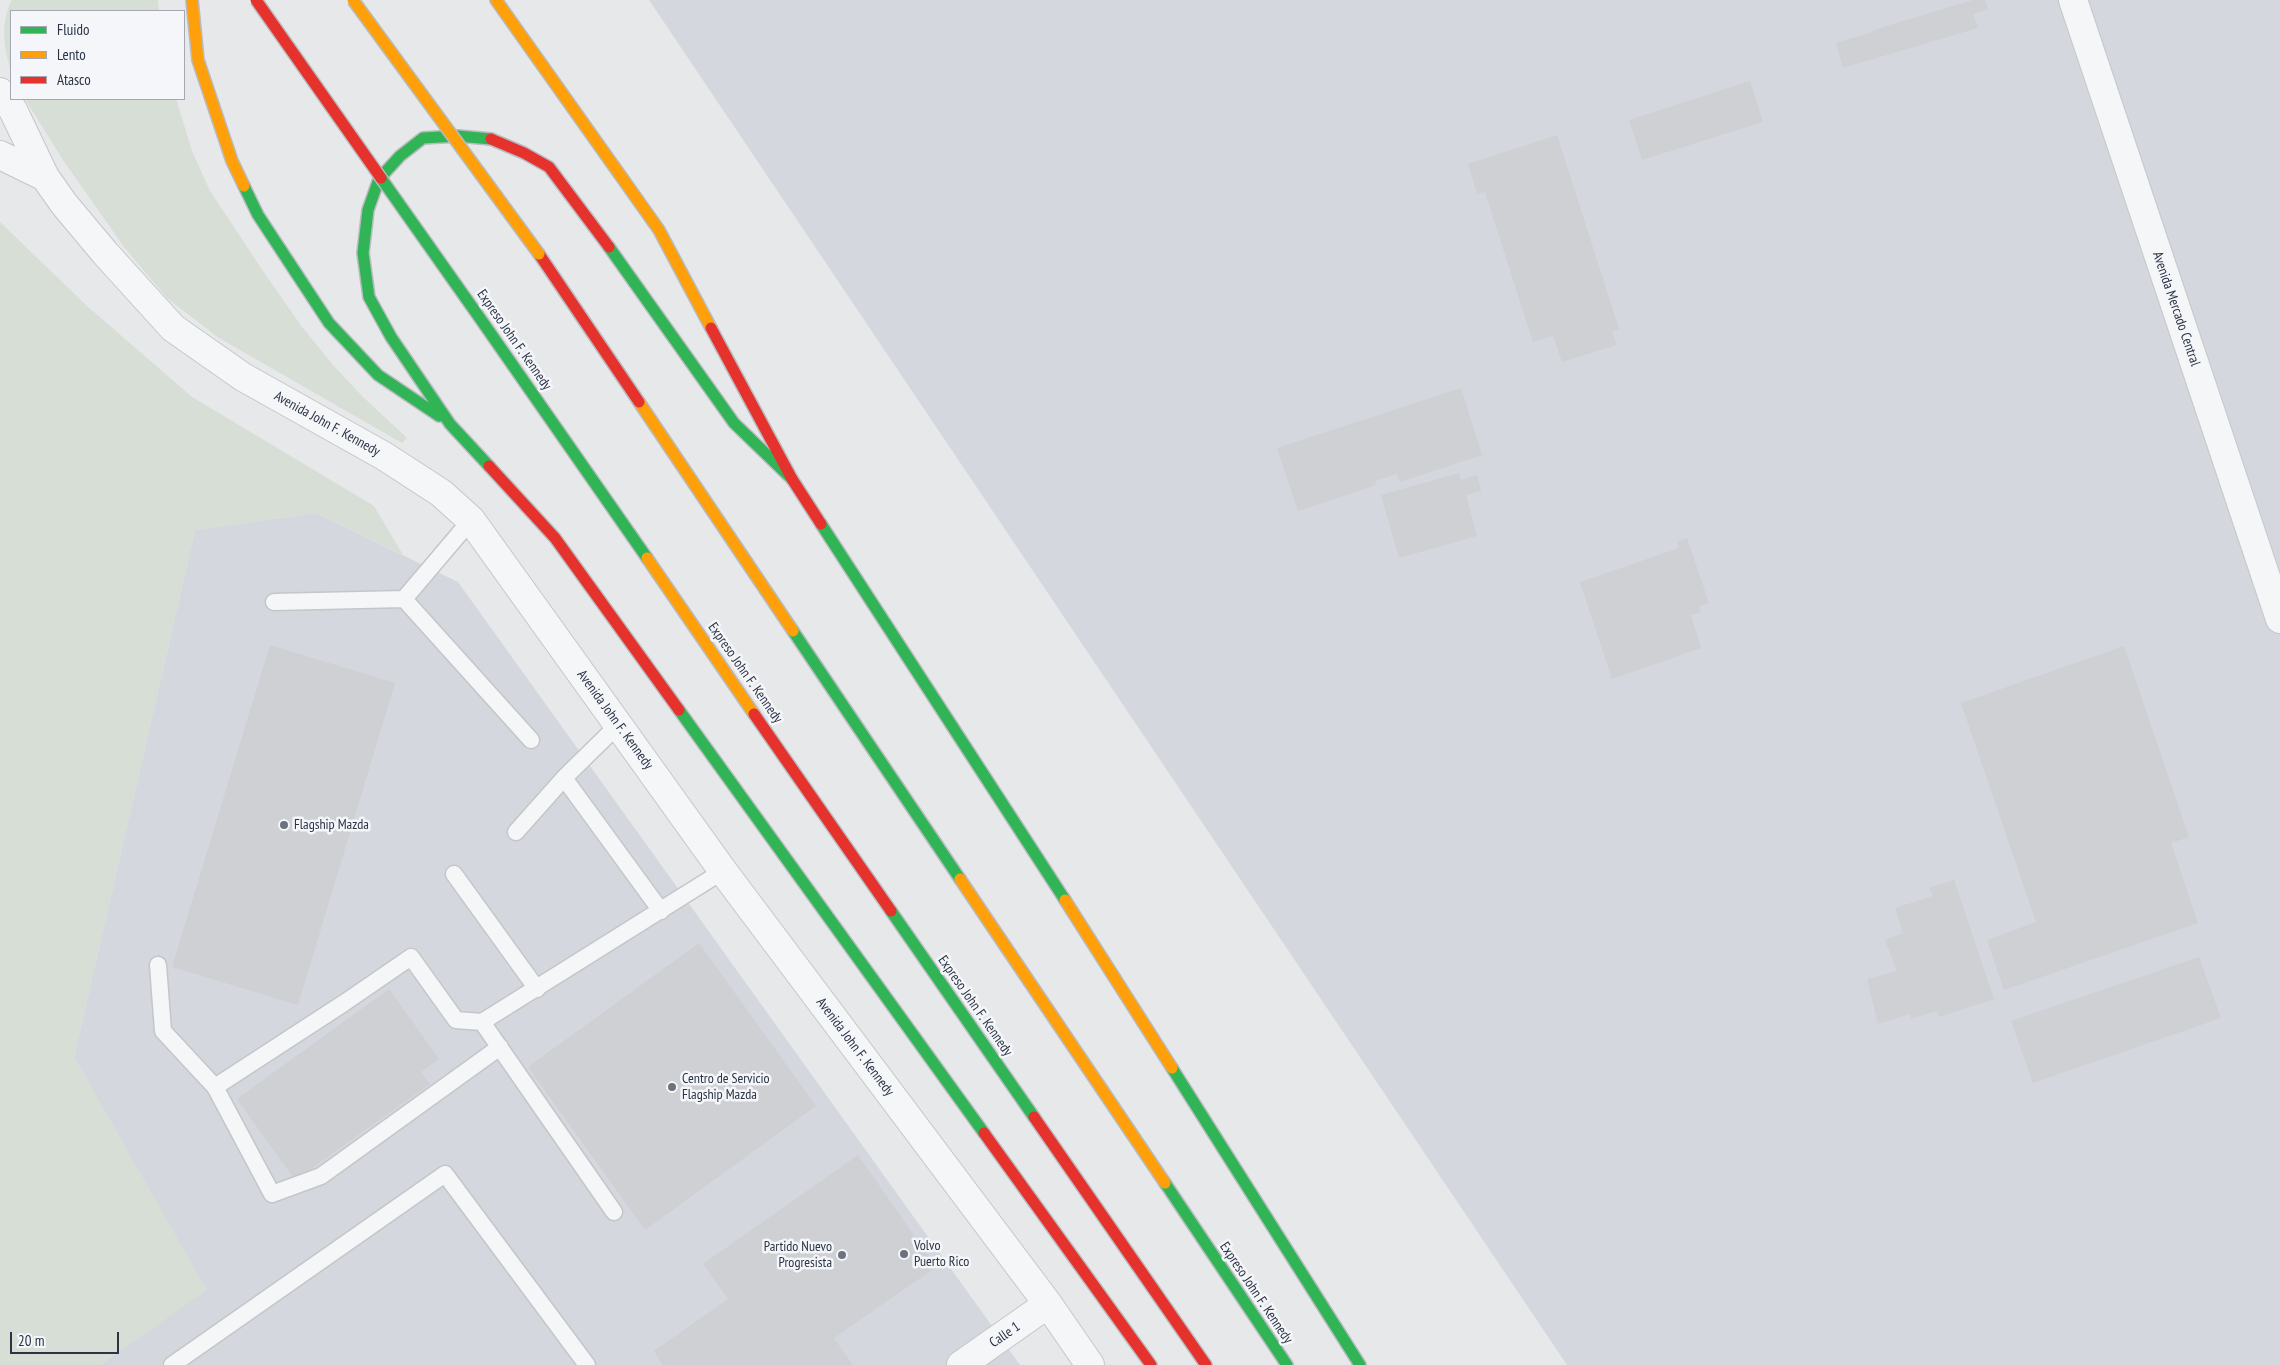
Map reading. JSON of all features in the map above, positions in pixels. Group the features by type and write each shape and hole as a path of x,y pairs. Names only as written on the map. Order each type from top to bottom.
{"highway":[{"path":"192,0 198,60 232,161 258,216 329,323 378,375 450,424"},
{"name":"Expreso John F. Kennedy","path":"256,0 484,324 1206,1365"},
{"name":"Expreso John F. Kennedy","path":"353,0 539,254 1288,1365"},
{"path":"495,2 659,230 792,479 1088,936 1360,1365"},
{"path":"792,479 734,423 642,292 550,168 524,153 490,139 458,136 423,138 400,156 379,179 368,210 363,253 369,297 392,337 450,424 554,538 1151,1365"}],"street":[{"name":"Avenida Mercado Central","path":"2073,0 2280,619"},
{"name":"Avenida John F. Kennedy","path":"0,82 7,101 45,177 64,204 99,246 173,328 243,377 384,456 440,493 471,520 619,724 723,872 1048,1304 1090,1365"},
{"name":"Avenida John F. Kennedy","path":"0,155 45,177"},
{"name":"Calle 1","path":"961,1365 1048,1304"}],"lane":[{"path":"274,602 404,599 471,520"},
{"path":"404,599 531,740"},
{"path":"516,832 564,778 619,724"},
{"path":"564,778 661,910"},
{"path":"215,1087 411,957 456,1020 482,1022 723,872"},
{"path":"454,874 536,990"},
{"path":"158,965 164,1031 215,1087 272,1194 321,1176 500,1047"},
{"path":"482,1022 614,1212"},
{"path":"172,1365 445,1174 587,1365"}],"shaded area":[{"path":"12,0 158,0 159,10 10,10 10,66 4,35 8,9"},
{"path":"649,0 2280,0 2280,1365 1567,1365"},
{"path":"26,100 176,100 192,151 210,191 261,268 302,327 333,365 363,397 407,438 402,443 219,338 168,299 124,247 63,160"},
{"path":"0,222 87,306 192,397 374,506 403,555 316,513 195,530 74,1057 207,1290 100,1365 0,1365"},
{"path":"316,513 458,582 1020,1365 100,1365 206,1290 74,1057 195,530"}],"building":[{"path":"1973,0 1985,0 1988,9 1973,14 1978,28 1843,68 1836,43"},
{"path":"1750,81 1763,122 1642,160 1629,120"},
{"path":"1557,135 1619,329 1612,332 1617,345 1562,362 1553,336 1533,342 1485,192 1477,194 1468,164"},
{"path":"1461,388 1482,455 1400,482 1397,474 1375,481 1376,485 1298,511 1277,448"},
{"path":"1459,473 1461,480 1477,475 1481,491 1466,495 1477,536 1399,558 1381,495"},
{"path":"1687,538 1709,603 1699,606 1701,612 1691,615 1701,648 1612,679 1580,582 1679,548 1677,542"},
{"name":"Flagship Mazda","path":"270,645 395,683 298,1005 172,967"},
{"path":"2124,646 2189,837 2171,843 2198,923 2004,990 1987,940 2036,922 1961,703"},
{"path":"1954,880 1994,999 1939,1017 1937,1011 1911,1019 1910,1014 1878,1024 1867,979 1897,971 1885,940 1903,933 1895,908 1933,896 1929,888"},
{"name":"Centro de Servicio Flagship Mazda","path":"699,943 816,1106 645,1230 528,1067"},
{"path":"2199,957 2221,1018 2033,1083 2011,1021"},
{"path":"389,989 439,1059 421,1072 430,1084 295,1180 237,1099"},
{"path":"858,1155 936,1267 834,1338 853,1365 663,1365 654,1351 728,1299 703,1264"}],"traffic: fast":[{"path":"489,466 450,424 391,337 369,297 363,253 368,210 379,179 400,156 423,138 458,136 491,139"},
{"path":"381,178 484,324"},
{"path":"244,186 258,215 329,323 378,375 439,416"},
{"path":"609,247 734,423 792,479"},
{"path":"484,324 647,558"},
{"path":"821,524 1065,900"},
{"path":"793,631 960,879"},
{"path":"679,710 984,1133"},
{"path":"891,911 1034,1117"},
{"path":"1172,1068 1360,1365"},
{"path":"1165,1183 1287,1365"}],"traffic: slow":[{"path":"192,0 198,60 232,161 244,186"},
{"path":"353,0 539,254"},
{"path":"496,0 659,230 711,328"},
{"path":"639,402 793,631"},
{"path":"647,558 754,714"},
{"path":"960,879 1165,1183"},
{"path":"1065,900 1172,1068"}],"traffic: jam":[{"path":"256,0 381,178"},
{"path":"491,139 524,153 549,167 609,247"},
{"path":"539,254 639,402"},
{"path":"711,328 792,479 821,524"},
{"path":"489,466 555,538 679,710"},
{"path":"754,714 891,911"},
{"path":"1034,1117 1206,1365"},
{"path":"984,1133 1151,1365"}],"place":[{"name":"Flagship Mazda","path":"284,825"},
{"name":"Centro de Servicio Flagship Mazda","path":"672,1087"},
{"name":"Volvo Puerto Rico","path":"904,1254"},
{"name":"Partido Nuevo Progresista","path":"842,1255"}]}
